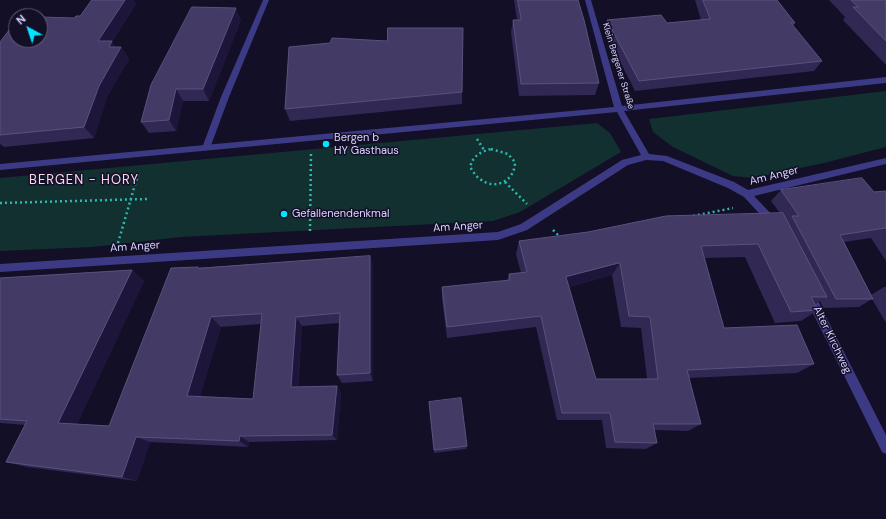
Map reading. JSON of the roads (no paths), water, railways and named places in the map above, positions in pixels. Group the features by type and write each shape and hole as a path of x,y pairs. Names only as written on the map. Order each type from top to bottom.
{"street":[{"path":"206,148 225,97 266,0"},
{"name":"Klein Bergener Straße","path":"588,0 619,109 646,157"},
{"path":"0,167 619,109 886,80"},
{"name":"Am Anger","path":"0,268 498,236 524,227 625,162 646,157 664,158 731,185 747,194 886,161"},
{"path":"747,194 774,223 777,230"},
{"name":"Alter Kirchweg","path":"805,286 886,448"}],"place":[{"name":"Bergen b HY Gasthaus","path":"326,144"},
{"name":"Gefallenendenkmal","path":"284,214"}],"district":[{"name":"BERGEN - HORY","path":"84,181"}]}
